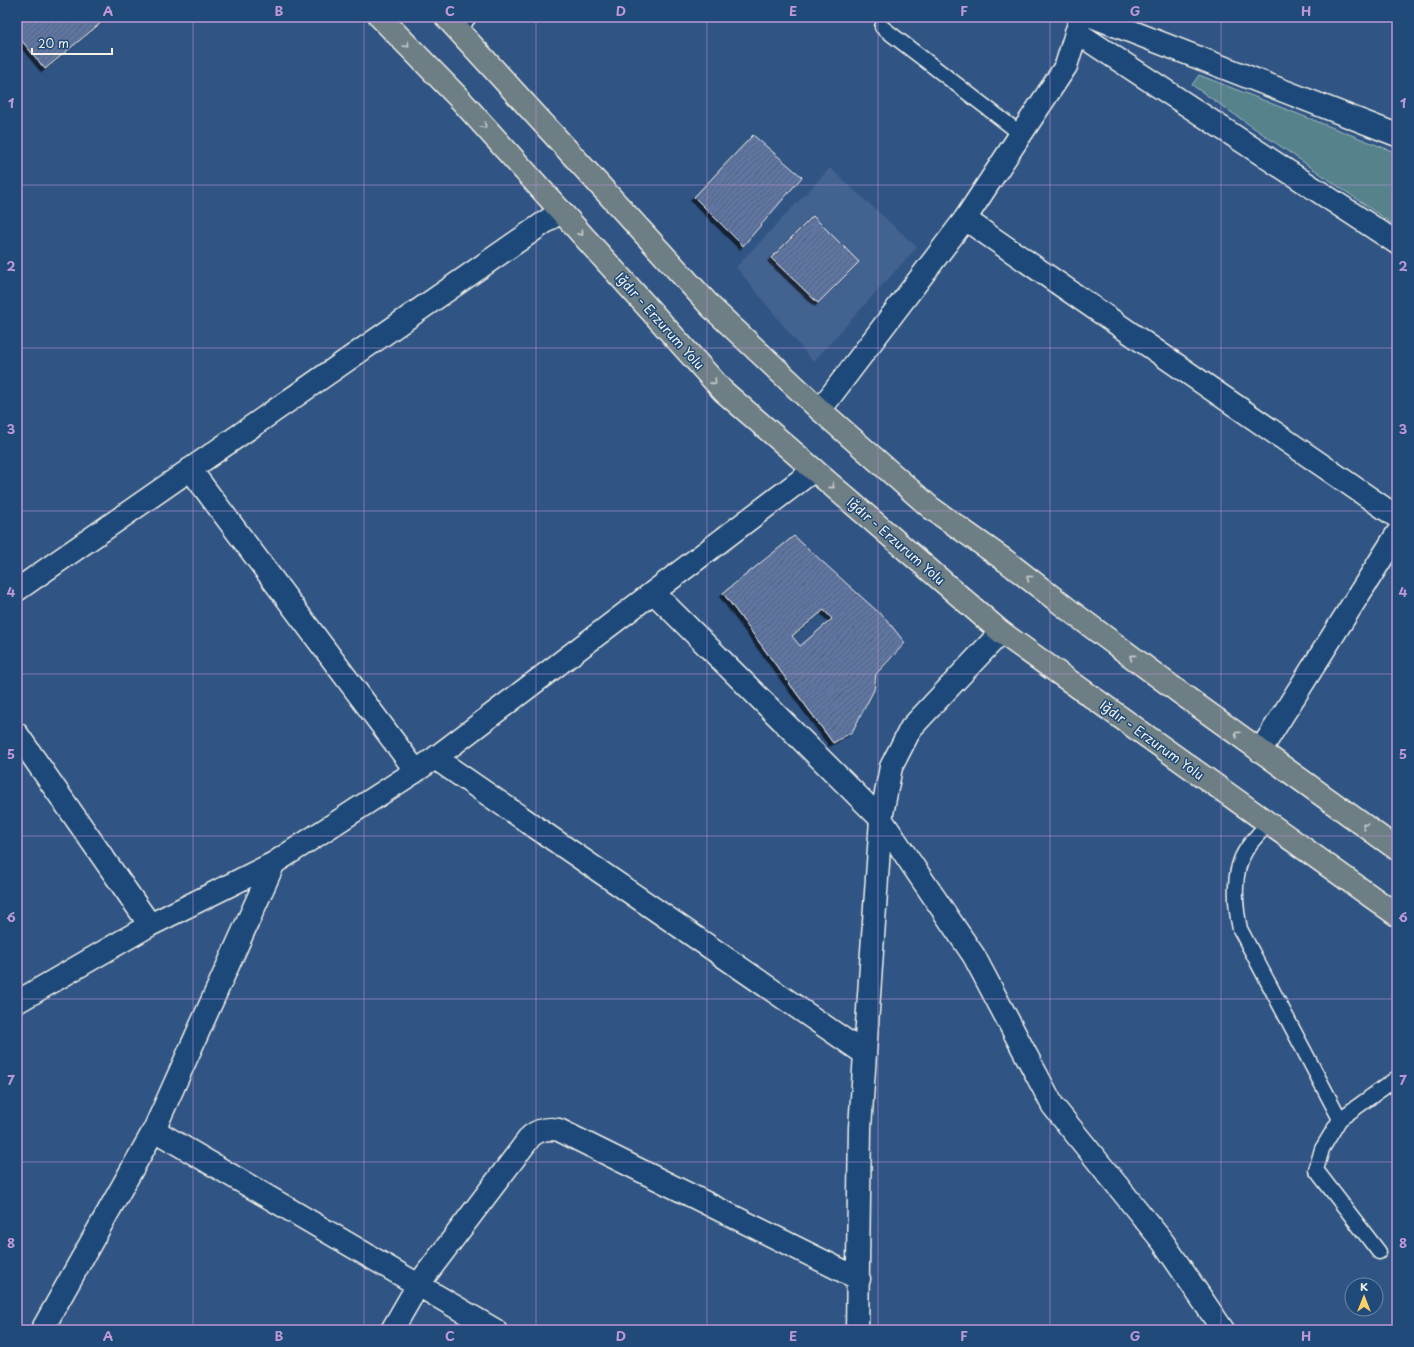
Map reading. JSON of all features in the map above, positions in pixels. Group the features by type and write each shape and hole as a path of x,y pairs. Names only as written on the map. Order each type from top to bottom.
{"highway":[{"name":"Iğdır - Erzurum Yolu","path":"380,17 458,97 723,391 1001,632 1397,915"},
{"path":"458,22 478,51 712,308 820,410 931,508 1006,561 1073,613 1260,751 1397,849"}],"street":[{"path":"1094,17 1397,136"},
{"path":"820,410 964,219 1021,134 1066,66 1078,24 1397,243"},
{"path":"17,590 561,211"},
{"path":"964,219 1397,517"},
{"path":"190,469 416,771"},
{"path":"17,1002 150,925 274,864 416,771 654,593 814,470"},
{"path":"1260,751 1397,534"},
{"path":"654,593 881,819 974,956 1053,1106 1163,1242 1223,1330"},
{"path":"857,1330 859,1279 860,1128 881,819 891,767 911,728 1001,632"},
{"path":"17,734 150,925"},
{"path":"435,758 865,1054"},
{"path":"42,1330 154,1130 274,864"},
{"path":"392,1330 418,1285 531,1136 543,1129 551,1128 559,1130 859,1279"},
{"path":"154,1130 495,1330"}],"lane":[{"path":"882,27 1021,134"},
{"path":"1268,823 1246,850 1240,867 1236,884 1235,900 1240,929 1340,1119"},
{"path":"1379,1252 1316,1170 1322,1149 1340,1119 1397,1078"}],"shaded area":[{"path":"830,168 917,247 813,362 736,267"}],"green space":[{"path":"1199,75 1397,153 1397,227 1192,85"}],"building":[{"path":"17,17 108,17 45,69 17,35"},
{"path":"753,135 802,177 743,246 694,197"},
{"path":"813,216 859,262 818,303 771,258"},
{"path":"794,536 887,620 905,643 876,674 874,690 852,732 833,743 723,593","holes":["824,610 832,619 800,646 792,636"]}]}
